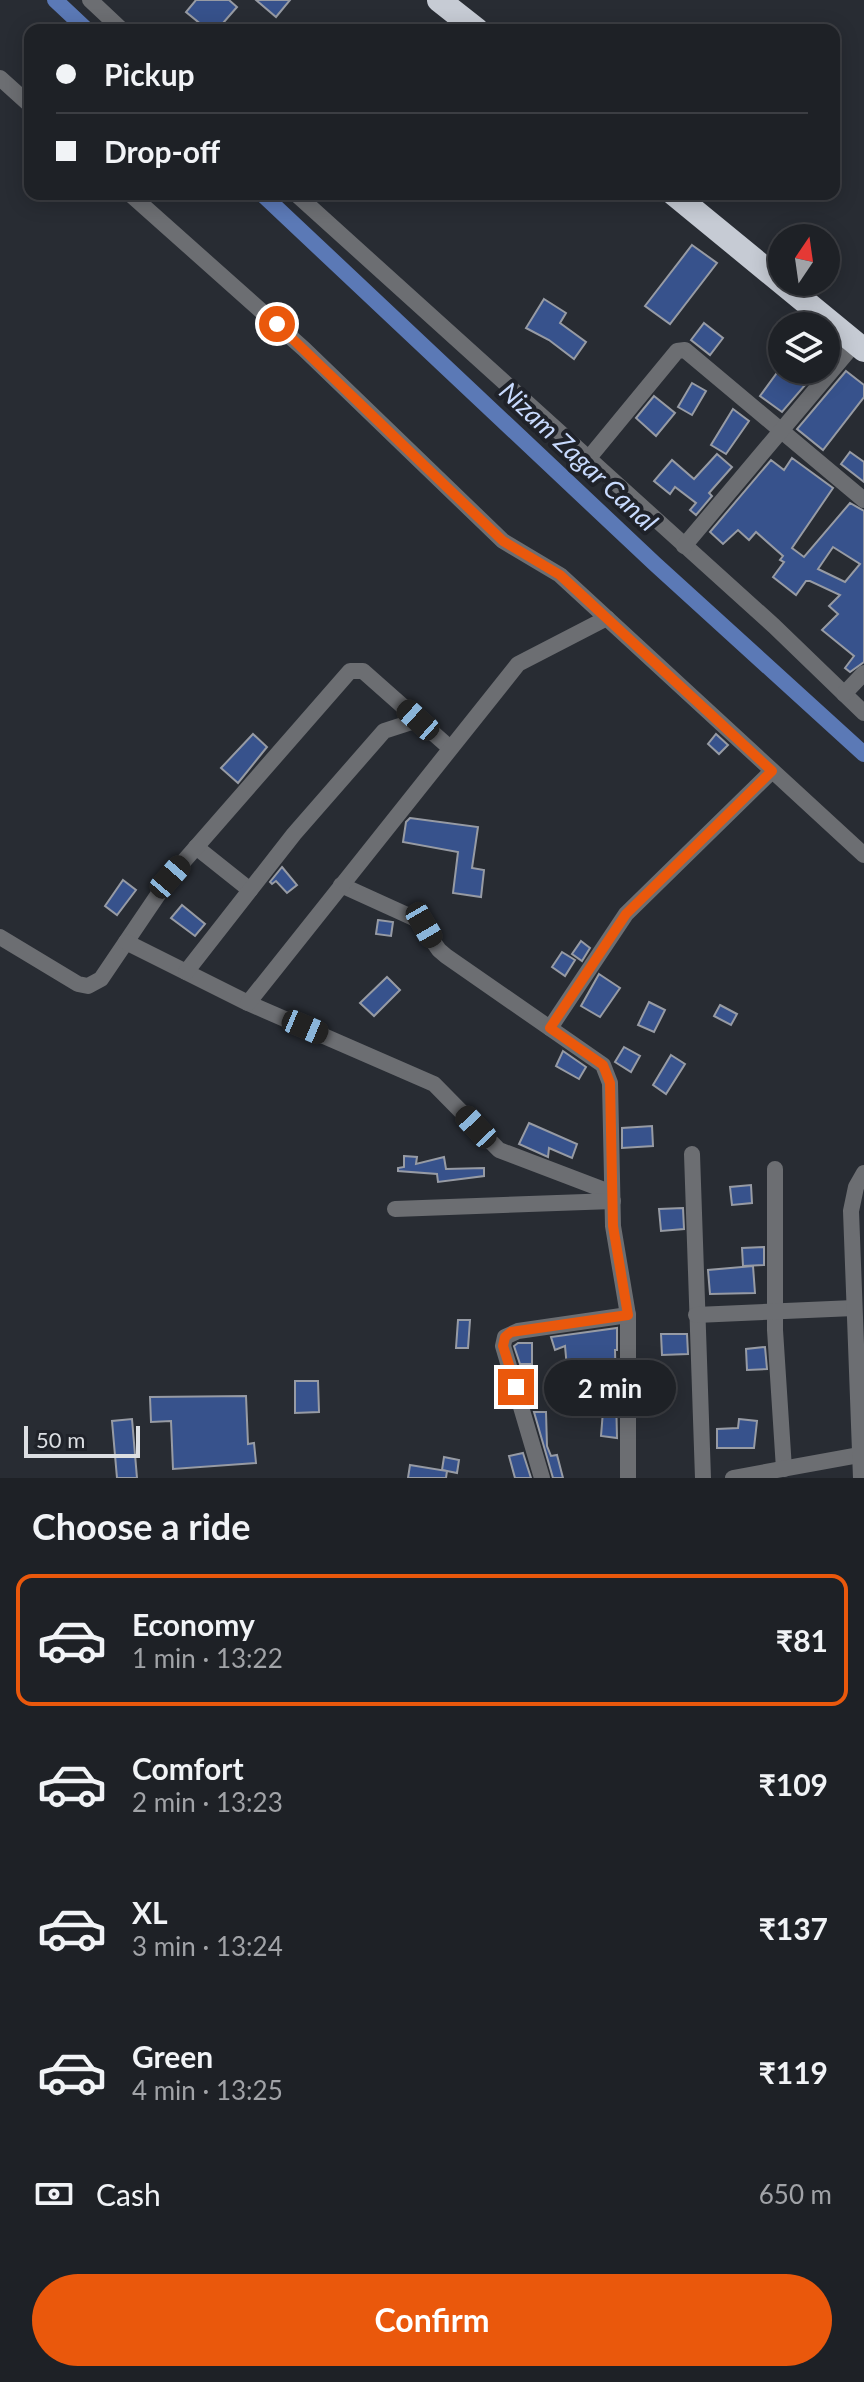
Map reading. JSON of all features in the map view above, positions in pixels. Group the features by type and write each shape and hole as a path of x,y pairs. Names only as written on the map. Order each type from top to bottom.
{"highway":[{"path":"439,0 469,24"},
{"path":"681,200 860,347"}],"street":[{"path":"90,0 116,24"},
{"path":"0,78 24,100"},
{"path":"137,200 298,343 503,541 554,570 864,855"},
{"path":"303,200 864,713"},
{"path":"684,546 782,429 860,347"},
{"path":"588,459 681,349 690,352 864,500"},
{"path":"248,1003 518,664 607,618"},
{"path":"0,937 78,984 88,986 101,979 164,885 350,671 363,671 450,748"},
{"path":"844,694 864,673"},
{"path":"186,972 294,834 384,731 418,720"},
{"path":"550,1028 626,914 772,771"},
{"path":"196,847 250,890"},
{"path":"341,885 418,920 439,950 603,1065 607,1072 610,1083 613,1226 628,1315 628,1478"},
{"path":"126,942 248,1003 434,1084 492,1144 509,1156 612,1197"},
{"path":"692,1154 703,1478"},
{"path":"775,1169 775,1311 784,1469"},
{"path":"861,1478 854,1308 858,1264 851,1211 856,1187 864,1173"},
{"path":"395,1209 612,1197"},
{"path":"696,1315 854,1308"},
{"path":"542,1478 503,1346 505,1337 518,1331 628,1315"},
{"path":"733,1478 861,1455"}],"building":[{"path":"196,0 229,0 237,7 222,24 201,24 186,12"},
{"path":"256,0 290,0 276,17"},
{"path":"692,245 717,263 670,324 645,306"},
{"path":"544,299 566,313 560,323 586,342 574,359 526,328"},
{"path":"704,323 723,338 710,355 691,340"},
{"path":"846,371 864,385 864,397 823,450 797,429 835,384 840,384 840,378"},
{"path":"692,383 706,391 692,415 678,407"},
{"path":"769,384 806,384 782,412 760,396"},
{"path":"654,396 675,413 656,436 636,418"},
{"path":"733,409 749,421 726,454 711,445"},
{"path":"850,452 864,462 864,482 841,464"},
{"path":"717,454 732,467 709,493 712,496 696,515 690,510 696,503 675,487 670,494 654,481 672,460 694,479"},
{"path":"792,458 833,488 792,548 804,557 850,503 864,511 864,662 850,672 845,668 854,656 822,630 838,614 829,606 840,595 806,581 796,595 773,577 784,562 780,560 783,556 756,532 749,540 738,530 723,544 710,532 771,460 784,470","holes":["833,547 860,564 845,582 818,569"]},
{"path":"253,734 267,747 238,783 221,768"},
{"path":"716,734 728,745 719,754 708,744"},
{"path":"410,818 478,827 472,868 484,870 481,897 453,893 458,852 403,842 406,822"},
{"path":"282,867 297,885 287,893 276,881 270,882"},
{"path":"123,880 136,890 117,915 105,906"},
{"path":"182,905 205,924 195,936 171,918"},
{"path":"378,920 393,922 391,936 376,934"},
{"path":"581,941 590,948 582,961 572,954"},
{"path":"562,952 575,960 565,976 552,967"},
{"path":"599,974 620,988 600,1017 581,1006"},
{"path":"387,977 400,990 374,1016 360,1003"},
{"path":"649,1002 665,1010 654,1032 638,1025"},
{"path":"720,1005 737,1014 731,1025 714,1016"},
{"path":"624,1047 640,1056 631,1072 615,1062"},
{"path":"563,1051 586,1067 579,1079 556,1066"},
{"path":"671,1055 685,1064 666,1094 653,1085"},
{"path":"529,1123 577,1144 572,1158 549,1148 548,1157 519,1144"},
{"path":"652,1126 653,1146 622,1148 622,1128"},
{"path":"404,1156 417,1157 416,1164 444,1157 446,1169 484,1168 484,1176 438,1182 437,1174 398,1171 398,1168 404,1167"},
{"path":"751,1185 752,1203 732,1205 730,1187"},
{"path":"683,1208 684,1229 661,1231 659,1209"},
{"path":"764,1247 764,1265 743,1266 742,1248"},
{"path":"753,1266 755,1293 710,1294 708,1270"},
{"path":"458,1320 470,1320 468,1348 456,1348"},
{"path":"617,1328 617,1438 601,1436 605,1386 593,1385 595,1365 567,1368 565,1346 555,1350 551,1337"},
{"path":"661,1334 687,1334 688,1354 662,1355"},
{"path":"532,1343 532,1364 520,1364 514,1346"},
{"path":"765,1347 767,1369 747,1370 746,1349"},
{"path":"295,1381 318,1381 319,1412 295,1413"},
{"path":"246,1396 248,1444 254,1443 256,1463 173,1469 171,1421 151,1422 150,1397"},
{"path":"534,1412 546,1412 547,1446 551,1456 557,1455 563,1478 553,1478"},
{"path":"132,1419 137,1478 117,1478 112,1421"},
{"path":"739,1419 757,1421 754,1448 717,1448 717,1429 738,1428"},
{"path":"523,1453 531,1478 515,1478 509,1456"},
{"path":"444,1457 459,1460 457,1473 442,1470"},
{"path":"410,1465 447,1471 446,1478 408,1478"}],"waterway":[{"name":"Nizam Zagar Canal","path":"55,0 81,24"},
{"name":"Nizam Zagar Canal","path":"268,200 655,564 864,754"}],"route":[{"path":"277,324 503,541 560,575 772,771 626,914 550,1028 603,1065 610,1083 613,1226 628,1315 511,1332 505,1337 503,1346 516,1387"}]}
